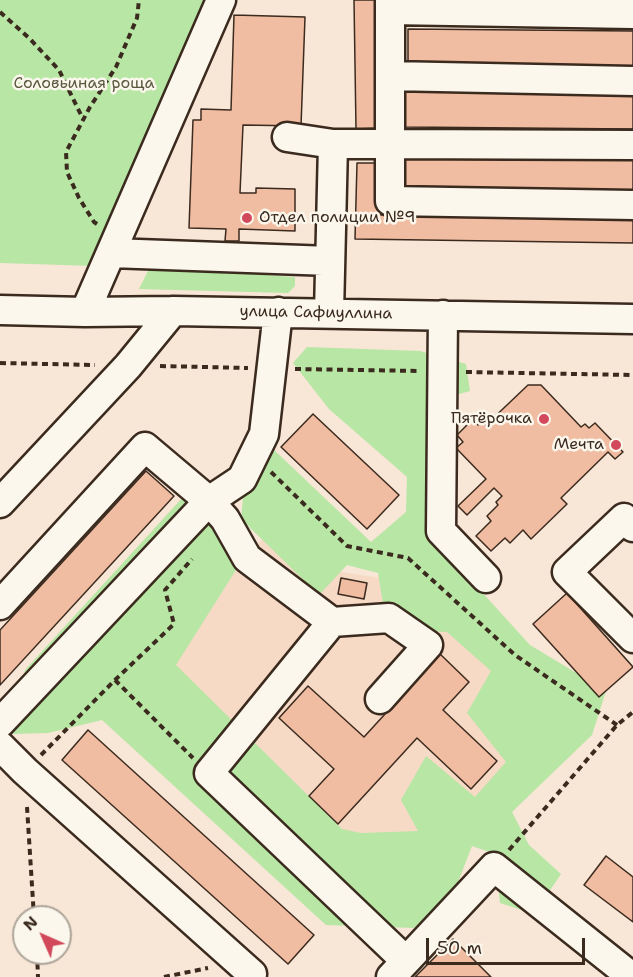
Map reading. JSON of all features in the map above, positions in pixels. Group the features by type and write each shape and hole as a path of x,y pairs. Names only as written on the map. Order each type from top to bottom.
{"street":[{"path":"85,312 221,0"},
{"path":"633,14 390,5 390,201 633,205"},
{"path":"390,76 633,81"},
{"path":"287,137 333,144 633,145"},
{"path":"329,313 333,144"},
{"path":"115,245 330,261"},
{"name":"улица Сафиуллина","path":"0,310 278,312 633,319"},
{"path":"0,503 128,366 173,311"},
{"path":"0,723 209,501 242,479 264,434 278,312"},
{"path":"443,315 441,531 486,578"},
{"path":"0,605 145,447 209,501 225,519 247,558 332,622 389,618 428,645 380,699"},
{"path":"633,526 624,518 567,572 633,638"},
{"path":"332,622 209,773 399,969 494,867 632,977"},
{"path":"0,746 243,969"}],"path":[{"path":"115,245 94,222 79,198 67,172 66,152 90,107 116,67 137,18 139,0"},
{"path":"0,12 59,70 83,120"},
{"path":"0,363 633,375"},
{"path":"254,454 347,546 408,558 514,655 618,725"},
{"path":"33,905 25,771 174,624 165,590 195,555"},
{"path":"115,680 209,773"},
{"path":"494,867 618,725 633,712"},
{"path":"164,977 243,969"}],"shaded area":[{"path":"277,521 328,570 400,581 583,711 382,902 136,677 247,558"}],"green space":[{"name":"Соловьиная роща","path":"0,0 216,0 94,266 0,263"},
{"path":"150,267 295,277 295,286 288,293 139,289"},
{"path":"307,347 420,351 466,364 470,391 426,403 427,436 438,544 530,645 606,691 592,735 512,812 529,845 561,874 534,914 500,903 495,854 472,846 455,890 414,928 326,925 102,720 48,733 10,734 25,670 183,497 246,554 176,665 342,829 361,833 418,831 401,800 426,756 475,797 506,762 467,713 491,671 447,632 387,629 378,573 347,565 319,595 241,519 250,426 279,428 273,449 371,542 406,512 407,477 329,409 293,363"}],"building":[{"path":"354,0 379,0 381,128 356,129"},
{"path":"234,15 305,17 301,126 243,125 240,193 256,193 256,188 295,189 295,231 239,229 239,241 225,241 226,229 189,228 193,120 201,120 201,109 231,110"},
{"path":"408,29 633,31 633,68 408,66"},
{"path":"405,91 633,93 633,129 405,127"},
{"path":"403,154 633,156 633,193 402,192"},
{"path":"357,163 382,163 381,215 633,218 633,243 355,239"},
{"path":"528,385 541,385 581,427 585,424 589,428 595,423 623,452 615,459 608,452 561,498 567,504 531,539 523,530 510,543 505,538 491,551 476,536 491,521 487,516 498,505 496,502 502,496 494,488 467,515 458,506 486,479 456,448 463,442 457,435 473,419 478,425 483,421 486,425"},
{"path":"313,414 399,495 367,529 281,447"},
{"path":"146,471 174,496 0,685 0,630"},
{"path":"341,578 367,583 364,599 338,594"},
{"path":"567,593 633,667 599,697 533,624"},
{"path":"440,654 469,682 443,710 497,761 471,789 417,738 338,824 309,796 334,769 279,718 308,686 364,737"},
{"path":"88,730 314,935 288,964 62,760"},
{"path":"606,856 633,877 633,922 584,885"},
{"path":"453,939 491,977 415,977"}],"place":[{"name":"Отдел полиции №9","path":"247,218"},
{"name":"Пятёрочка","path":"544,419"},
{"name":"Мечта","path":"616,445"}]}
